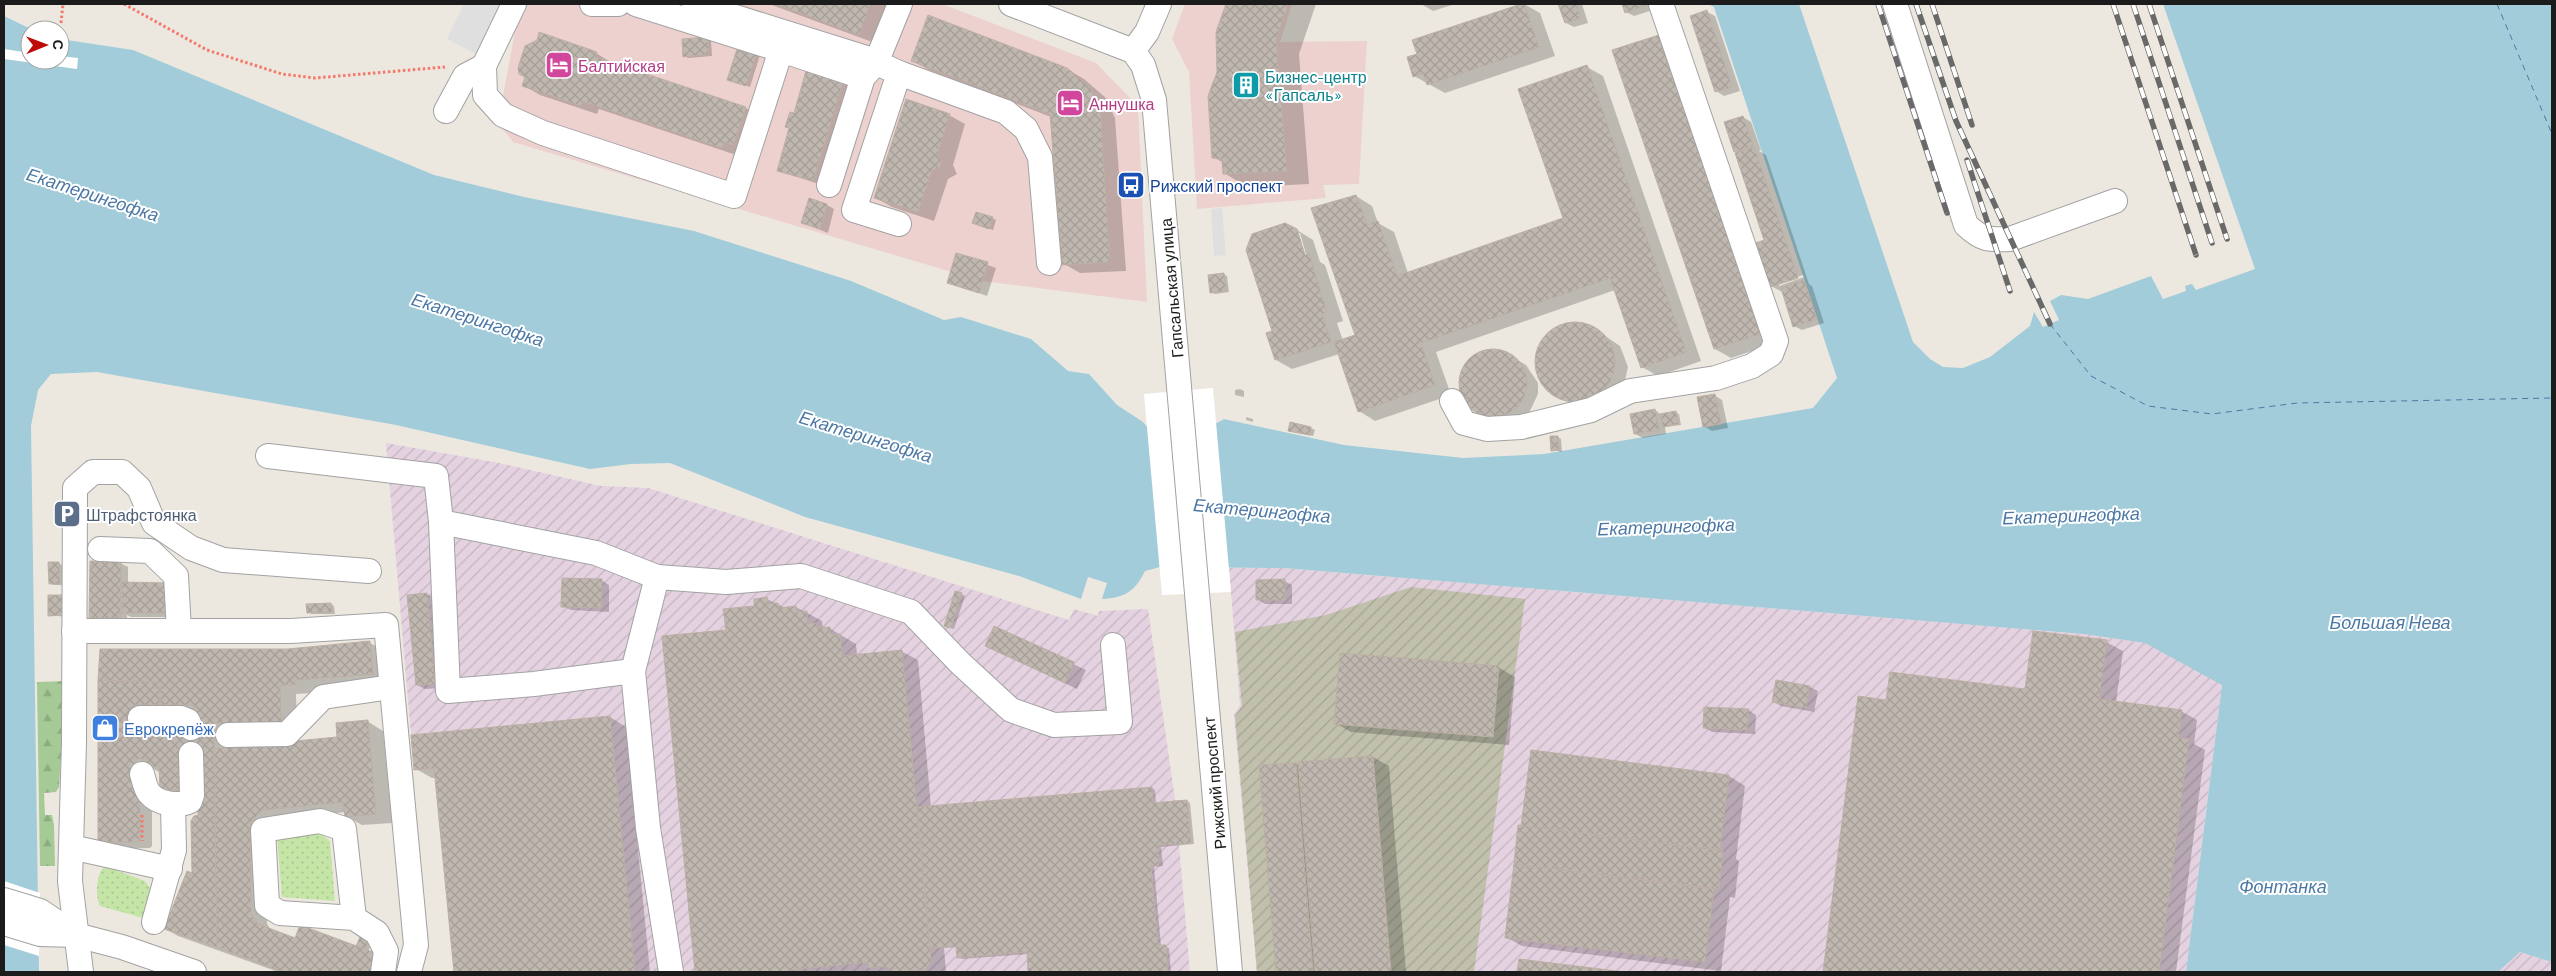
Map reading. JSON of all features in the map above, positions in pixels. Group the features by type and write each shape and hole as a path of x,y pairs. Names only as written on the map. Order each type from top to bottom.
{"street":[{"path":"514,4 484,66 485,95 503,115 543,133 734,196 781,50"},
{"path":"592,4 618,4"},
{"path":"636,4 781,50 869,70 899,73 1006,112 1026,129 1040,157 1049,263"},
{"path":"830,184 869,70 900,4"},
{"path":"1011,4 1133,51 1146,32 1159,4"},
{"path":"1452,401 1464,423 1487,429 1521,427 1591,410 1630,392 1716,378 1752,366 1771,354 1776,341 1661,4"},
{"path":"1894,4 1966,224 1979,236 1993,240 2010,239 2115,201"},
{"path":"702,5 869,70"},
{"name":"Гапсальская улица","path":"1133,51 1143,65 1154,100 1198,593"},
{"path":"446,111 465,76 484,66"},
{"path":"899,73 854,210 899,224"},
{"path":"268,456 436,476 441,522 448,691 534,684 633,671"},
{"path":"81,972 70,881 74,743 75,488 93,472 122,472 139,488 154,523 190,548 223,560 369,571"},
{"path":"441,522 596,553 657,577 726,582 801,576 912,612 960,663 1011,710 1054,725 1120,722 1113,645"},
{"path":"100,549 150,551 176,576 179,631"},
{"path":"657,577 633,671 648,828 671,972"},
{"name":"Рижский проспект","path":"1198,593 1230,972"},
{"path":"74,631 291,631 386,625 416,945 409,972"},
{"path":"228,735 287,734 323,698 392,687"},
{"path":"140,718 181,718 188,721 191,728"},
{"path":"142,774 147,791 163,801 183,804 190,801 192,795 191,754"},
{"path":"154,922 174,850 163,801"},
{"path":"354,918 344,829 320,821 263,830 266,905 280,913 354,918 377,933 386,951 383,972"},
{"path":"71,847 170,869"},
{"path":"4,900 40,923 122,947 194,972"},
{"path":"4,923 40,923"}],"path":[{"path":"61,20 63,4"},
{"path":"124,4 207,50 282,74 315,78 472,64 484,66"},
{"path":"142,863 142,806 163,801"}],"shaded area":[{"path":"464,4 500,4 476,54 447,39"},
{"path":"520,4 942,4 1096,63 1138,106 1147,302 982,281 513,142 498,123"},
{"path":"1185,4 1292,4 1280,42 1367,41 1359,184 1323,185 1326,198 1197,209 1189,72 1172,39"},
{"path":"1222,208 1226,255 1214,256 1211,209"},
{"path":"386,443 499,463 601,486 648,488 1069,620 1074,609 1098,616 1099,611 1148,609 1175,800 1187,800 1191,843 1179,844 1190,972 454,972 434,768 414,770"},
{"path":"1229,568 1284,568 2084,634 2145,643 2222,684 2186,972 1257,972 1234,715 1240,705"},
{"path":"1411,587 1525,599 1474,972 1257,972 1235,716 1242,706 1235,632 1326,615"},
{"path":"2520,952 2552,962 2552,972 2498,972"}],"green space":[{"path":"67,681 67,743 61,755 59,787 56,792 44,793 45,815 52,815 54,825 55,866 40,866 37,682"},
{"path":"317,831 330,841 335,901 282,897 277,836"},
{"path":"105,866 145,881 150,888 143,918 100,906 97,897 97,885 102,869"}],"water":[{"path":"1708,4 1799,4 1913,342 1930,359 1943,367 1963,368 1990,357 2030,326 2034,312 2043,327 2059,320 2050,301 2061,295 2088,299 2151,276 2163,299 2186,291 2185,286 2192,284 2196,290 2255,269 2163,4 2552,4 2552,962 2520,952 2498,972 2186,972 2222,685 2145,643 2084,634 1284,568 1160,567 1145,571 1137,584 1123,595 1102,599 1107,583 1088,577 1081,599 1019,576 805,517 670,463 631,464 590,469 396,425 97,372 51,374 38,390 31,426 39,972 4,972 4,16 20,24 20,70 70,70 70,41 133,50 434,175 524,197 694,231 851,281 944,320 961,317 1031,339 1068,371 1089,374 1117,405 1143,422 1148,428 1217,423 1224,419 1344,445 1463,458 1544,454 1813,408 1837,378 1714,7"}],"pier":[{"path":"4,49 20,51 20,61 4,59"},
{"path":"70,57 78,58 77,69 70,68"},
{"path":"1213,388 1231,592 1162,595 1144,394"},
{"path":"4,881 40,893 39,956 4,945"}],"building":[{"path":"775,4 870,4 859,35"},
{"name":"Бизнес-центр «Гапсаль»","path":"1226,4 1288,4 1276,40 1287,171 1223,174 1222,159 1212,158 1208,96 1217,72 1216,32"},
{"path":"1524,4 1539,47 1427,85 1423,73 1413,77 1407,57 1417,54 1412,40"},
{"path":"1558,4 1576,4 1581,18 1565,23"},
{"path":"1622,4 1645,4 1646,5 1625,13"},
{"path":"1707,10 1732,87 1715,92 1690,16"},
{"path":"928,15 1067,68 1090,87 1100,108 1110,262 1062,265 1050,114 911,61"},
{"path":"539,32 597,52 595,57 746,107 733,145 724,142 722,148 582,101 581,106 522,86 525,77 519,74 518,68 525,46 537,40"},
{"path":"1659,35 1760,334 1714,349 1612,50"},
{"path":"707,37 709,54 683,57 682,39"},
{"path":"739,43 758,49 746,86 727,80"},
{"path":"1587,65 1686,352 1641,368 1610,278 1421,343 1435,385 1358,412 1334,342 1355,335 1311,208 1356,195 1367,225 1378,221 1397,276 1563,218 1518,89"},
{"path":"806,71 843,82 813,181 777,171 789,128 785,127 790,112 794,113"},
{"path":"906,99 950,114 937,155 941,160 941,164 938,168 932,170 918,212 874,198"},
{"path":"1743,116 1753,146 1734,152 1724,122"},
{"path":"1754,147 1798,278 1770,287 1756,243 1764,240 1735,153"},
{"path":"809,198 827,204 820,229 801,223"},
{"path":"976,212 993,217 989,229 972,223"},
{"path":"1285,223 1297,229 1305,255 1309,254 1327,312 1322,314 1331,342 1275,360 1266,333 1272,331 1246,250 1252,234"},
{"path":"956,253 988,262 979,293 947,283"},
{"path":"1224,273 1226,291 1210,293 1208,275"},
{"path":"1804,280 1817,319 1793,327 1781,288"},
{"path":"1575,322 1590,325 1603,334 1612,347 1615,362 1612,377 1603,390 1590,399 1575,402 1560,399 1547,390 1538,377 1535,362 1538,347 1547,334 1560,325"},
{"path":"1493,349 1506,352 1517,359 1524,370 1527,383 1524,396 1517,407 1506,414 1493,417 1480,414 1469,407 1462,396 1459,383 1462,370 1469,359 1480,352"},
{"path":"1715,394 1721,424 1703,427 1697,397"},
{"path":"1655,409 1659,430 1634,434 1630,414"},
{"path":"1676,411 1678,424 1663,427 1660,414"},
{"path":"1290,422 1311,427 1310,435 1288,431"},
{"path":"1550,436 1558,436 1559,450 1551,451"},
{"path":"90,561 121,562 120,618 89,618"},
{"path":"48,562 59,562 60,584 49,584"},
{"path":"562,578 602,579 601,608 561,607"},
{"path":"1285,579 1285,600 1256,600 1256,580"},
{"path":"122,582 168,583 168,613 122,613"},
{"path":"955,591 962,593 951,628 944,626"},
{"path":"427,593 435,684 416,685 407,595"},
{"path":"48,595 63,595 64,615 48,616"},
{"path":"767,597 768,604 778,603 779,608 796,606 797,612 807,611 808,624 816,623 817,628 830,627 831,635 840,634 842,656 902,650 930,948 931,962 925,970 889,972 888,966 869,968 868,962 791,970 791,972 695,972 662,636 726,630 723,609 754,606 754,599"},
{"path":"331,603 332,612 307,613 306,604"},
{"path":"994,626 1074,662 1065,683 985,646"},
{"path":"2033,631 2107,640 2099,699 2182,710 2178,738 2189,739 2159,972 1823,972 1858,696 1886,700 1890,672 2025,689"},
{"path":"370,641 373,674 296,680 295,685 280,685 281,723 214,723 214,728 193,728 194,705 160,705 160,682 98,680 100,649 288,649"},
{"path":"1340,653 1499,666 1493,737 1334,724"},
{"path":"98,680 160,682 160,705 134,705 134,727 214,728 217,947 164,929 187,871 192,873 191,821 194,816 198,815 196,754 187,790 160,790 159,766 147,767 147,759 134,759 135,788 140,789 140,839 138,842 100,842 98,840"},
{"path":"1776,680 1810,686 1806,708 1772,702"},
{"path":"1704,707 1749,709 1747,730 1703,728"},
{"path":"610,716 635,972 454,972 434,768 414,770 411,735"},
{"path":"368,720 376,814 345,817 343,802 262,810 250,823 251,914 258,924 295,938 300,925 378,954 372,972 283,972 217,947 214,749 337,737 336,723"},
{"path":"1531,750 1729,775 1720,850 1521,826"},
{"path":"1373,756 1391,972 1315,972 1298,762"},
{"path":"1296,763 1313,972 1276,972 1259,765"},
{"path":"1152,787 1153,803 1187,800 1191,843 1158,845 1159,865 1151,866 1158,945 1166,945 1168,972 1028,972 1027,952 957,958 956,946 930,948 917,807"},
{"path":"1518,825 1723,851 1719,889 1514,864"},
{"path":"1514,864 1714,889 1705,962 1505,938"},
{"path":"361,935 369,938 365,949 356,946"},
{"path":"1519,959 1625,972 1517,972"}],"ferry route":[{"path":"2497,4 2552,134"},
{"path":"2050,324 2091,376 2148,406 2212,414 2297,403 2552,398"}],"railway":[{"path":"1878,4 1947,213"},
{"path":"1916,4 1956,121 2050,324"},
{"path":"1932,4 1972,125"},
{"path":"2113,4 2196,255"},
{"path":"2133,4 2212,243"},
{"path":"2149,4 2227,239"},
{"path":"1967,160 2010,291"}],"place":[{"name":"Балтийская","path":"559,65"},
{"name":"Бизнес-центр «Гапсаль»","path":"1246,85"},
{"name":"Аннушка","path":"1070,103"},
{"name":"Рижский проспект","path":"1131,185"},
{"name":"Штрафстоянка","path":"67,514"},
{"name":"Еврокрепёж","path":"105,728"}],"water label":[{"name":"Екатерингофка","path":"93,194"},
{"name":"Екатерингофка","path":"478,319"},
{"name":"Екатерингофка","path":"866,436"},
{"name":"Екатерингофка","path":"1262,510"},
{"name":"Екатерингофка","path":"2071,515"},
{"name":"Екатерингофка","path":"1666,526"},
{"name":"Большая Нева","path":"2390,622"},
{"name":"Фонтанка","path":"2283,886"}]}
